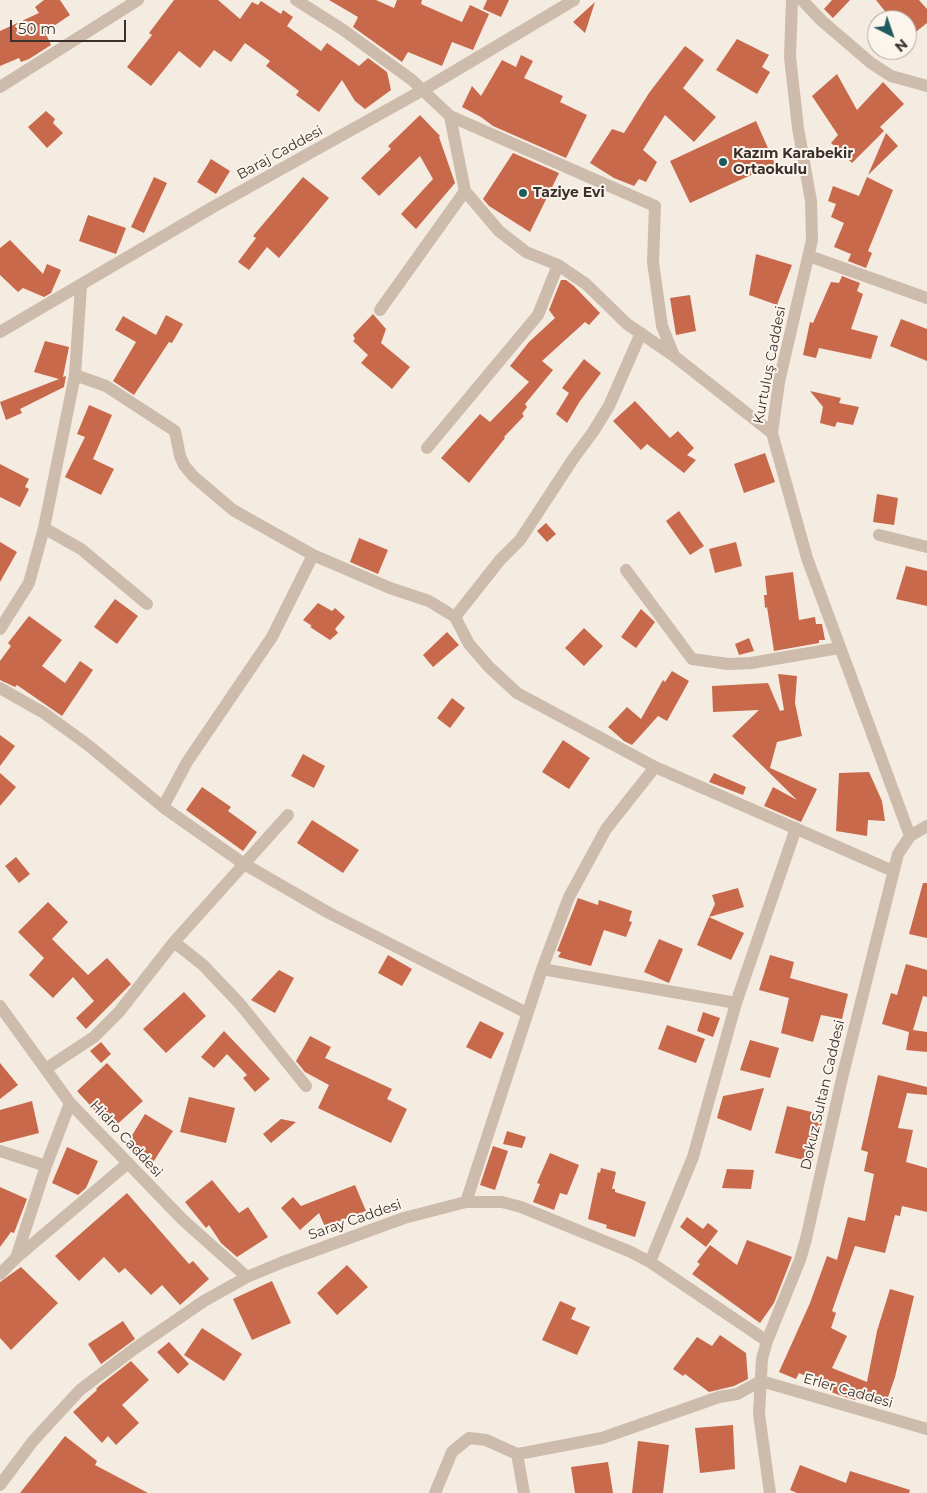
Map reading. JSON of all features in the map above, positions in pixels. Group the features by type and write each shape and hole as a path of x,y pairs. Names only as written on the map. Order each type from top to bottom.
{"street":[{"path":"0,87 138,0"},
{"path":"296,0 342,29 423,90 450,116 655,206 653,262 662,326 674,356"},
{"name":"Baraj Caddesi","path":"0,332 213,207 423,90 574,0"},
{"name":"Kurtuluş Caddesi","path":"792,0 790,57 798,128 810,201 812,240 779,382 772,433 807,558 910,836"},
{"path":"802,0 822,21 871,63 891,76 927,86"},
{"path":"450,116 464,190 499,231 526,252 558,265 586,284 627,324 674,356 772,433"},
{"path":"380,310 464,190"},
{"path":"809,256 927,298"},
{"path":"426,448 538,315 558,265"},
{"path":"0,629 29,583 44,528 75,375 81,286"},
{"path":"455,617 500,560 520,540 572,459 593,432 609,406 641,334"},
{"path":"75,375 106,386 175,431 180,456 184,464 213,494 233,510 313,555 390,588 429,600 455,617 469,644 489,667 517,692 655,767 893,870"},
{"path":"44,528 81,549 147,604"},
{"path":"879,535 927,546"},
{"path":"163,807 187,762 272,637 313,555"},
{"path":"626,570 692,659 728,664 751,663 840,648"},
{"path":"0,688 44,713 88,745 163,807 244,864 330,913 528,1013"},
{"path":"466,1202 542,969 569,897 606,828 655,767"},
{"path":"47,1068 94,1037 113,1019 174,942 288,815"},
{"name":"Dokuz Sultan Caddesi","path":"770,1493 760,1438 758,1414 767,1340 804,1246 843,1074 893,870 903,844 910,836 927,826"},
{"path":"650,1262 693,1157 736,1003 796,828"},
{"path":"174,942 203,965 240,1004 306,1086"},
{"path":"542,969 736,1003"},
{"name":"Hidro Caddesi","path":"0,1006 47,1068 70,1103 183,1220 247,1277"},
{"path":"16,1258 46,1166 70,1103"},
{"path":"0,1151 46,1166"},
{"path":"0,1274 16,1258 127,1164"},
{"name":"Saray Caddesi","path":"0,1485 33,1441 80,1390 134,1349 196,1306 247,1277 387,1224 466,1202 502,1202 520,1207 650,1262 767,1340"},
{"path":"435,1493 452,1452 469,1438 486,1440 517,1454 602,1438 719,1397 737,1394 761,1381"},
{"name":"Erler Caddesi","path":"761,1381 927,1430"},
{"path":"517,1454 524,1493"}],"building":[{"path":"44,0 60,0 70,15 45,32 51,45 29,59 21,62 19,58 0,66 0,31 39,13 35,7"},
{"path":"174,0 218,0 240,19 252,2 258,5 261,1 281,14 283,10 293,17 287,26 321,51 327,43 359,66 368,58 387,72 391,90 365,109 355,101 342,80 319,112 296,95 299,91 266,66 270,61 245,43 231,62 214,50 200,68 179,51 151,86 127,67 152,35 149,33"},
{"path":"329,0 376,0 394,8 397,0 422,0 421,4 462,22 470,5 489,14 473,50 452,42 442,66 408,52 402,62 353,27 358,17"},
{"path":"487,0 509,0 501,17 483,9"},
{"path":"832,0 850,0 833,18 824,9"},
{"path":"876,0 919,0 927,9 927,23 917,31 917,10 884,10"},
{"path":"595,2 585,33 573,22"},
{"path":"737,39 769,55 762,67 770,72 757,94 716,70"},
{"path":"685,46 704,60 683,88 716,117 694,142 665,115 643,150 657,162 646,182 639,179 634,186 614,178 590,163 612,129 624,133 649,93"},
{"path":"521,55 533,61 524,78 563,96 560,102 587,115 566,158 493,126 462,107 472,86 481,96 502,60 516,67"},
{"path":"837,74 857,110 883,82 904,104 880,127 884,131 852,163 831,143 838,135 812,96"},
{"path":"46,111 55,119 53,123 63,133 47,148 28,127"},
{"path":"420,115 440,136 455,183 416,229 401,214 433,179 420,156 379,196 361,178 391,149 388,146"},
{"name":"Kazım Karabekir Ortaokulu","path":"756,121 775,164 690,203 670,161"},
{"path":"886,133 898,146 868,175"},
{"name":"Taziye Evi","path":"513,153 559,173 530,232 489,206 483,199"},
{"path":"211,159 230,171 216,194 197,182"},
{"path":"154,177 167,183 144,233 131,227"},
{"path":"303,177 329,198 279,258 267,247 249,270 238,262 256,238 253,236"},
{"path":"867,177 893,190 868,251 872,253 866,268 848,261 851,254 834,247 844,223 831,217 836,204 828,201 833,186 859,196"},
{"path":"88,215 126,228 116,254 79,241"},
{"path":"10,240 43,274 47,264 61,270 51,293 44,297 23,288 18,292 0,275 0,248"},
{"path":"756,254 792,265 777,305 749,295"},
{"path":"842,276 860,283 857,291 863,294 851,329 878,336 871,359 819,348 816,358 803,355 810,322 813,323 831,282 839,283"},
{"path":"561,280 566,280 574,286 600,313 589,325 585,322 542,361 553,370 525,404 527,407 522,414 524,416 504,437 469,483 441,458 480,414 490,422 529,382 510,366 529,342 555,318 549,310"},
{"path":"690,295 696,331 676,335 670,298"},
{"path":"373,314 386,329 381,343 410,367 392,389 361,363 368,355 353,341 355,339 353,335"},
{"path":"166,315 183,324 172,343 169,342 134,395 113,381 136,342 115,330 123,316 156,335"},
{"path":"901,319 927,329 927,361 890,346"},
{"path":"45,341 69,347 63,377 66,376 64,387 20,409 22,413 6,420 0,402 59,379 34,372"},
{"path":"584,359 601,373 580,401 567,423 556,414 569,393 562,388"},
{"path":"810,391 841,398 839,403 859,407 853,425 837,422 835,427 820,423 823,407"},
{"path":"635,401 670,438 678,431 694,448 687,455 696,460 684,473 647,444 641,450 613,421"},
{"path":"89,405 112,415 93,459 114,469 101,495 65,477 85,437 77,434"},
{"path":"765,453 775,482 744,493 734,464"},
{"path":"0,464 29,479 25,487 29,489 20,507 0,497"},
{"path":"877,494 898,498 894,525 873,522"},
{"path":"679,511 704,546 690,555 666,521"},
{"path":"546,523 556,534 547,542 537,531"},
{"path":"359,538 388,550 378,574 350,562"},
{"path":"0,542 17,552 0,582"},
{"path":"736,542 742,566 715,573 709,549"},
{"path":"906,566 927,571 927,606 896,599"},
{"path":"793,572 799,620 815,617 816,624 822,624 825,640 819,640 819,643 774,651 767,607 765,608 764,595 767,595 765,576"},
{"path":"115,599 138,616 117,644 94,627"},
{"path":"318,603 332,611 335,608 345,617 335,629 338,633 330,640 303,620"},
{"path":"641,609 655,622 636,648 621,637"},
{"path":"29,616 62,640 42,666 65,683 80,661 93,670 62,716 17,685 15,687 0,680 0,661 11,646 8,643"},
{"path":"584,628 603,646 584,666 565,648"},
{"path":"447,632 459,645 433,667 423,655"},
{"path":"749,638 754,651 739,655 735,644"},
{"path":"672,671 689,681 667,721 658,716 632,745 624,741 608,727 627,707 641,719 663,680 665,682"},
{"path":"778,674 797,676 795,703 802,736 777,742 770,768 817,789 801,822 764,806 773,787 797,800 732,736 759,710 713,712 712,686 768,683 780,711 784,710"},
{"path":"452,698 465,708 450,728 437,718"},
{"path":"0,735 15,746 0,766"},
{"path":"563,740 590,758 569,789 542,772"},
{"path":"303,754 325,766 314,788 291,776"},
{"path":"869,772 882,801 885,821 868,820 867,836 836,831 839,773"},
{"path":"0,773 16,787 0,806"},
{"path":"714,773 746,787 743,795 709,782"},
{"path":"202,787 231,807 228,811 257,832 243,851 186,810"},
{"path":"312,820 359,850 343,873 297,843"},
{"path":"16,857 30,874 19,883 5,866"},
{"path":"923,883 927,883 927,938 909,934"},
{"path":"738,888 744,907 709,917 715,904 712,895"},
{"path":"578,898 598,905 599,900 632,911 629,921 632,922 626,937 604,930 591,966 558,957 561,952 557,951"},
{"path":"48,902 68,922 52,939 88,975 107,958 131,984 86,1029 76,1018 94,1001 73,977 53,998 29,975 44,958 18,932"},
{"path":"709,917 744,933 731,960 697,945"},
{"path":"659,939 683,949 669,983 644,972"},
{"path":"388,955 412,969 402,986 378,973"},
{"path":"770,955 794,962 790,978 848,994 842,1019 821,1015 813,1042 781,1033 789,998 759,990"},
{"path":"906,964 927,970 927,997 923,996 913,1030 927,1032 927,1052 906,1050 909,1032 882,1024 891,993 897,995"},
{"path":"279,970 294,978 275,1013 251,1000"},
{"path":"184,992 206,1016 166,1053 143,1029"},
{"path":"703,1012 720,1018 713,1037 697,1031"},
{"path":"480,1021 504,1033 491,1059 466,1047"},
{"path":"667,1025 705,1039 696,1063 658,1049"},
{"path":"224,1031 270,1079 255,1092 243,1078 247,1075 227,1054 214,1068 201,1057"},
{"path":"310,1036 331,1047 325,1058 392,1089 387,1099 407,1109 391,1143 318,1108 329,1085 305,1072 296,1061"},
{"path":"750,1040 779,1048 770,1078 740,1070"},
{"path":"101,1042 111,1054 101,1063 90,1051"},
{"path":"0,1063 18,1085 0,1099"},
{"path":"107,1063 143,1101 112,1129 77,1091"},
{"path":"878,1075 927,1087 927,1095 907,1093 898,1128 913,1130 906,1162 927,1168 927,1212 902,1206 900,1216 895,1215 885,1253 855,1246 832,1311 836,1313 831,1328 847,1336 832,1368 867,1382 877,1331 890,1289 914,1296 895,1377 886,1403 857,1395 855,1400 819,1387 821,1383 799,1373 796,1379 779,1372 810,1303 827,1256 837,1260 848,1217 865,1221 874,1174 864,1171 868,1152 861,1150"},
{"path":"764,1088 751,1131 717,1118 723,1096"},
{"path":"189,1097 235,1108 226,1143 180,1132"},
{"path":"32,1101 39,1133 0,1143 0,1110"},
{"path":"787,1106 824,1115 812,1162 775,1153"},
{"path":"145,1114 173,1131 152,1164 125,1147"},
{"path":"281,1119 296,1122 271,1143 263,1134"},
{"path":"507,1131 526,1137 522,1148 503,1144"},
{"path":"493,1146 508,1151 495,1190 480,1185"},
{"path":"67,1147 98,1161 86,1188 78,1195 52,1183"},
{"path":"550,1153 579,1165 567,1195 560,1193 554,1210 533,1202 540,1184 537,1183"},
{"path":"601,1168 616,1172 612,1189 615,1189 615,1192 646,1202 635,1237 606,1228 607,1225 588,1219 598,1172 600,1173"},
{"path":"727,1169 754,1170 751,1189 722,1188"},
{"path":"212,1180 239,1213 248,1207 268,1237 237,1257 221,1243 209,1225 206,1228 185,1202"},
{"path":"355,1185 366,1211 325,1227 319,1213 300,1230 281,1208 293,1197 301,1206"},
{"path":"0,1187 27,1199 14,1233 11,1232 0,1247"},
{"path":"127,1193 189,1264 193,1261 209,1279 180,1305 162,1285 151,1295 125,1268 119,1273 104,1257 79,1281 55,1256"},
{"path":"687,1217 703,1229 708,1223 718,1231 706,1247 680,1227"},
{"path":"747,1240 792,1257 774,1303 760,1323 692,1274 700,1264 697,1262 710,1245 737,1265"},
{"path":"347,1265 368,1287 337,1315 317,1293"},
{"path":"21,1267 58,1303 11,1350 0,1338 0,1282"},
{"path":"272,1281 291,1323 252,1340 233,1299"},
{"path":"560,1301 576,1308 571,1319 590,1327 577,1355 542,1340"},
{"path":"123,1321 135,1339 101,1364 88,1344"},
{"path":"202,1328 242,1354 224,1381 184,1355"},
{"path":"720,1335 746,1353 748,1379 734,1386 709,1392 685,1374 683,1376 673,1369 697,1337 712,1346"},
{"path":"169,1342 189,1364 178,1374 157,1352"},
{"path":"131,1361 149,1380 122,1405 139,1423 116,1445 108,1436 102,1443 73,1412 99,1386"},
{"path":"733,1425 735,1469 700,1473 695,1428"},
{"path":"65,1436 97,1461 95,1465 148,1493 20,1493"},
{"path":"638,1441 669,1445 663,1493 632,1493"},
{"path":"608,1462 613,1493 575,1493 571,1467"},
{"path":"800,1465 846,1483 850,1471 910,1490 909,1493 797,1493 790,1490"}],"place":[{"name":"Kazım Karabekir Ortaokulu","path":"723,162"},
{"name":"Taziye Evi","path":"523,193"}]}
